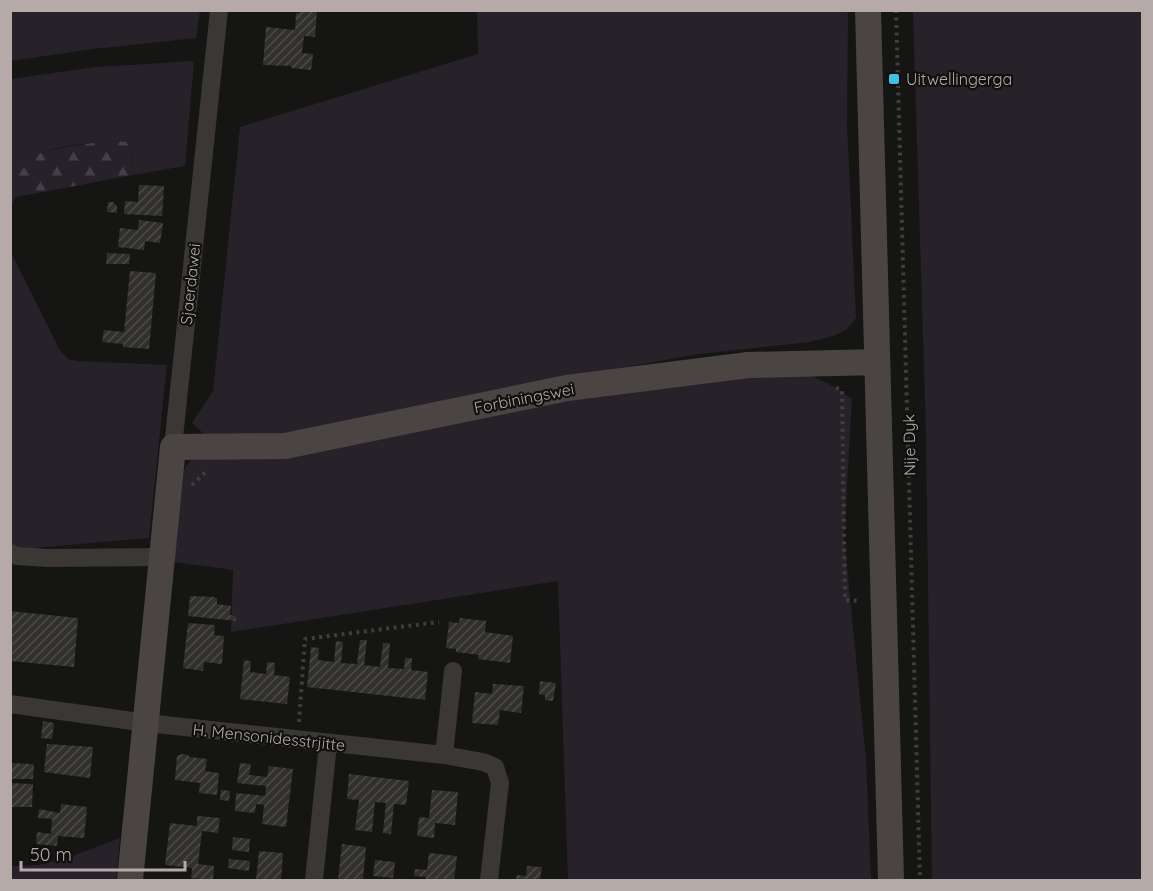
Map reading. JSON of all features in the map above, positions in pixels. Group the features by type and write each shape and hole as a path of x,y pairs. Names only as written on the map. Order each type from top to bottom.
{"street":[{"name":"Sjaerdawei","path":"130,880 219,10"},
{"name":"Nije Dyk","path":"868,10 891,880"},
{"name":"Forbiningswei","path":"173,447 285,446 567,388 748,365 877,362"},
{"path":"10,553 17,556 48,558 163,557"},
{"path":"444,755 453,671"},
{"name":"H. Mensonidesstrjitte","path":"10,704 298,741 444,755 495,766 500,783 489,880"},
{"path":"315,880 328,744"}],"path":[{"name":"Nije Dyk","path":"896,10 920,880"},
{"path":"833,387 842,390 845,600 861,601"},
{"path":"190,488 210,469 213,470"},
{"path":"298,741 305,639 439,622"}],"green space":[{"path":"11,10 200,11 196,38 11,61"},
{"path":"477,11 848,11 847,124 856,318 846,330 810,342 699,354 516,387 305,431 245,439 204,434 192,423 213,391 240,127 478,54"},
{"path":"913,11 1142,11 1142,880 932,880 926,434"},
{"path":"194,61 185,166 133,175 132,142 116,142 54,149 11,167 11,79 96,67"},
{"path":"108,141 132,142 133,175 16,197 11,205 11,166 46,151"},
{"path":"10,250 59,349 68,359 167,365 149,538 11,550"},
{"path":"801,373 828,383 852,399 844,537 866,758 871,880 568,880 558,581 231,632 233,570 174,562 184,469 192,459 628,386"},
{"path":"120,838 116,880 11,880 11,866 39,865 67,858"}],"building":[{"path":"317,10 315,37 304,36 302,53 313,54 311,70 291,68 291,66 263,65 266,27 295,30 296,13"},
{"path":"139,185 164,186 162,216 124,214 125,201 138,202"},
{"path":"108,202 113,202 117,206 117,213 107,212"},
{"path":"139,220 163,223 160,243 145,241 144,250 118,247 120,228 138,230"},
{"path":"107,253 130,254 129,264 106,264"},
{"path":"130,271 156,273 149,349 123,347 123,344 102,342 104,330 124,332"},
{"path":"190,596 217,598 217,604 231,606 230,615 236,616 236,621 188,616"},
{"path":"10,611 78,618 74,667 10,661"},
{"path":"460,618 486,621 485,632 513,636 510,663 478,659 479,655 456,652 456,649 446,648 449,622 459,623"},
{"path":"188,623 215,625 214,635 224,636 222,664 204,662 203,671 183,668"},
{"path":"360,640 367,640 364,665 380,667 383,643 390,643 388,668 404,669 405,658 412,658 411,670 428,672 425,700 307,687 311,647 319,648 318,660 334,662 336,641 343,642 341,663 357,664"},
{"path":"244,660 251,661 250,672 266,674 267,662 275,663 274,675 290,677 287,704 240,699"},
{"path":"540,681 556,683 553,701 545,700 545,695 539,694"},
{"path":"493,684 524,686 521,713 500,710 498,725 472,723 475,692 492,694"},
{"path":"43,721 54,723 52,739 41,738"},
{"path":"47,744 93,747 90,778 44,772"},
{"path":"182,754 207,759 205,771 219,773 217,795 199,793 200,783 175,780 177,756"},
{"path":"10,763 34,764 33,779 10,779"},
{"path":"240,763 251,764 249,775 267,777 269,766 293,769 286,827 262,824 264,805 256,804 255,813 235,811 236,793 265,796 266,786 237,783"},
{"path":"349,774 409,781 406,805 394,804 391,834 383,833 386,803 375,802 372,832 355,830 359,800 347,799"},
{"path":"10,783 33,784 32,807 10,807"},
{"path":"221,790 230,791 229,801 220,800"},
{"path":"432,790 458,792 455,825 435,823 434,838 417,836 419,817 429,818"},
{"path":"61,804 87,807 84,838 58,836 57,846 36,844 37,832 51,834 52,819 38,818 39,809 60,813"},
{"path":"197,816 220,818 218,833 202,831 198,864 214,866 213,880 191,878 192,868 165,865 170,823 197,826"},
{"path":"233,837 250,839 249,852 232,850"},
{"path":"342,844 366,847 363,880 338,880"},
{"path":"259,851 283,853 281,880 256,880"},
{"path":"429,853 457,856 454,880 426,880 426,877 414,876 415,869 427,870"},
{"path":"229,859 250,861 249,871 228,868"},
{"path":"375,860 395,862 393,878 373,876"},
{"path":"527,866 542,867 540,880 516,880 517,875 526,876"}],"place":[{"name":"Uitwellingerga","path":"894,79"}]}
